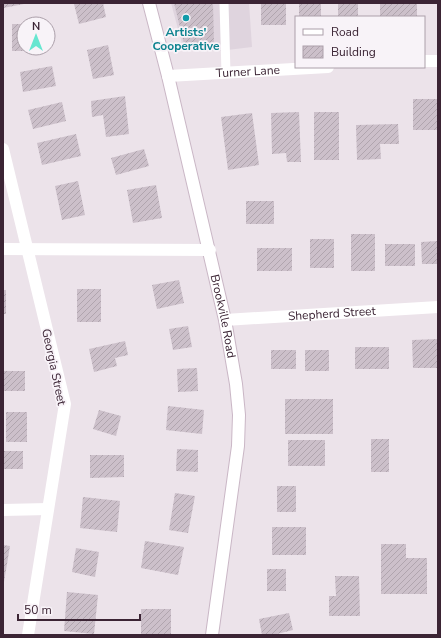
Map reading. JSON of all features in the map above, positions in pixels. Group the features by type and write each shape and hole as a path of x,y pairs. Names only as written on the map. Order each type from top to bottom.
{"street":[{"name":"Brookville Road","path":"149,3 168,76 226,320 239,414 238,446 212,635"},
{"path":"425,62 438,61"},
{"name":"Turner Lane","path":"168,76 311,68"},
{"name":"Georgia Street","path":"3,149 65,404 28,635"},
{"path":"3,249 210,250"},
{"name":"Shepherd Street","path":"226,320 438,307"},
{"path":"3,510 48,509"}],"lane":[{"path":"224,3 226,73"}],"shaded area":[{"path":"171,3 249,3 252,47 219,51 184,51"}],"building":[{"path":"3,3 24,3 24,4 3,8"},
{"path":"103,3 106,17 79,24 74,4"},
{"path":"174,3 213,3 214,43 184,44"},
{"path":"261,3 286,3 286,25 261,25"},
{"path":"299,3 321,3 321,16 299,16"},
{"path":"338,3 358,3 358,16 338,16"},
{"path":"380,3 417,3 417,16 380,16"},
{"path":"12,24 16,24 16,51 12,51"},
{"path":"108,45 114,75 93,79 87,50"},
{"path":"52,66 56,86 23,92 20,72"},
{"path":"125,96 129,134 106,137 103,115 92,117 91,101"},
{"path":"413,99 437,99 437,130 413,130"},
{"path":"62,102 66,121 33,129 28,110"},
{"path":"299,112 301,162 287,162 286,153 272,154 271,113"},
{"path":"314,112 339,112 339,160 314,160"},
{"path":"252,113 259,165 228,170 221,117"},
{"path":"398,124 399,144 380,144 381,159 357,160 356,125"},
{"path":"76,134 81,156 42,165 37,143"},
{"path":"144,149 149,166 116,175 111,158"},
{"path":"78,181 85,215 62,220 55,186"},
{"path":"156,185 162,218 133,223 127,190"},
{"path":"246,201 274,201 274,224 246,224"},
{"path":"351,234 375,234 375,271 351,271"},
{"path":"310,239 334,239 334,268 310,268"},
{"path":"438,241 438,264 422,264 421,242"},
{"path":"385,244 415,244 415,266 385,266"},
{"path":"257,248 292,248 292,271 257,271"},
{"path":"179,280 184,303 157,309 152,285"},
{"path":"77,289 101,289 101,322 77,322"},
{"path":"3,290 6,290 6,314 3,314"},
{"path":"188,326 192,347 173,350 169,329"},
{"path":"438,339 438,368 413,368 412,340"},
{"path":"125,341 128,355 115,358 117,366 94,372 89,349"},
{"path":"355,347 389,347 389,369 355,369"},
{"path":"271,350 296,350 296,369 271,369"},
{"path":"305,350 329,350 329,371 305,371"},
{"path":"197,368 198,391 178,392 177,369"},
{"path":"3,371 25,371 25,391 3,391"},
{"path":"285,399 333,399 333,434 285,434"},
{"path":"168,406 204,410 202,434 166,430"},
{"path":"99,410 121,416 116,436 93,429"},
{"path":"6,412 27,412 27,442 6,442"},
{"path":"371,439 389,439 389,472 371,472"},
{"path":"288,440 325,440 325,466 288,466"},
{"path":"177,449 198,450 198,472 176,471"},
{"path":"3,451 23,451 23,469 3,469"},
{"path":"90,455 124,455 124,477 90,478"},
{"path":"277,486 296,486 296,512 277,512"},
{"path":"175,493 195,496 188,533 169,530"},
{"path":"83,497 120,501 117,532 80,528"},
{"path":"272,527 306,527 306,555 272,555"},
{"path":"145,541 184,547 178,575 141,568"},
{"path":"381,544 406,544 406,558 427,558 427,594 381,594"},
{"path":"3,545 10,546 4,582 3,582"},
{"path":"76,548 99,552 95,577 72,572"},
{"path":"267,569 286,569 286,591 267,591"},
{"path":"335,576 359,576 360,616 329,616 329,596 336,596"},
{"path":"67,592 98,595 94,634 64,631"},
{"path":"141,609 171,609 171,634 141,634"},
{"path":"289,613 293,630 273,635 262,635 259,619"}],"place":[{"name":"Artists' Cooperative","path":"186,18"}]}
